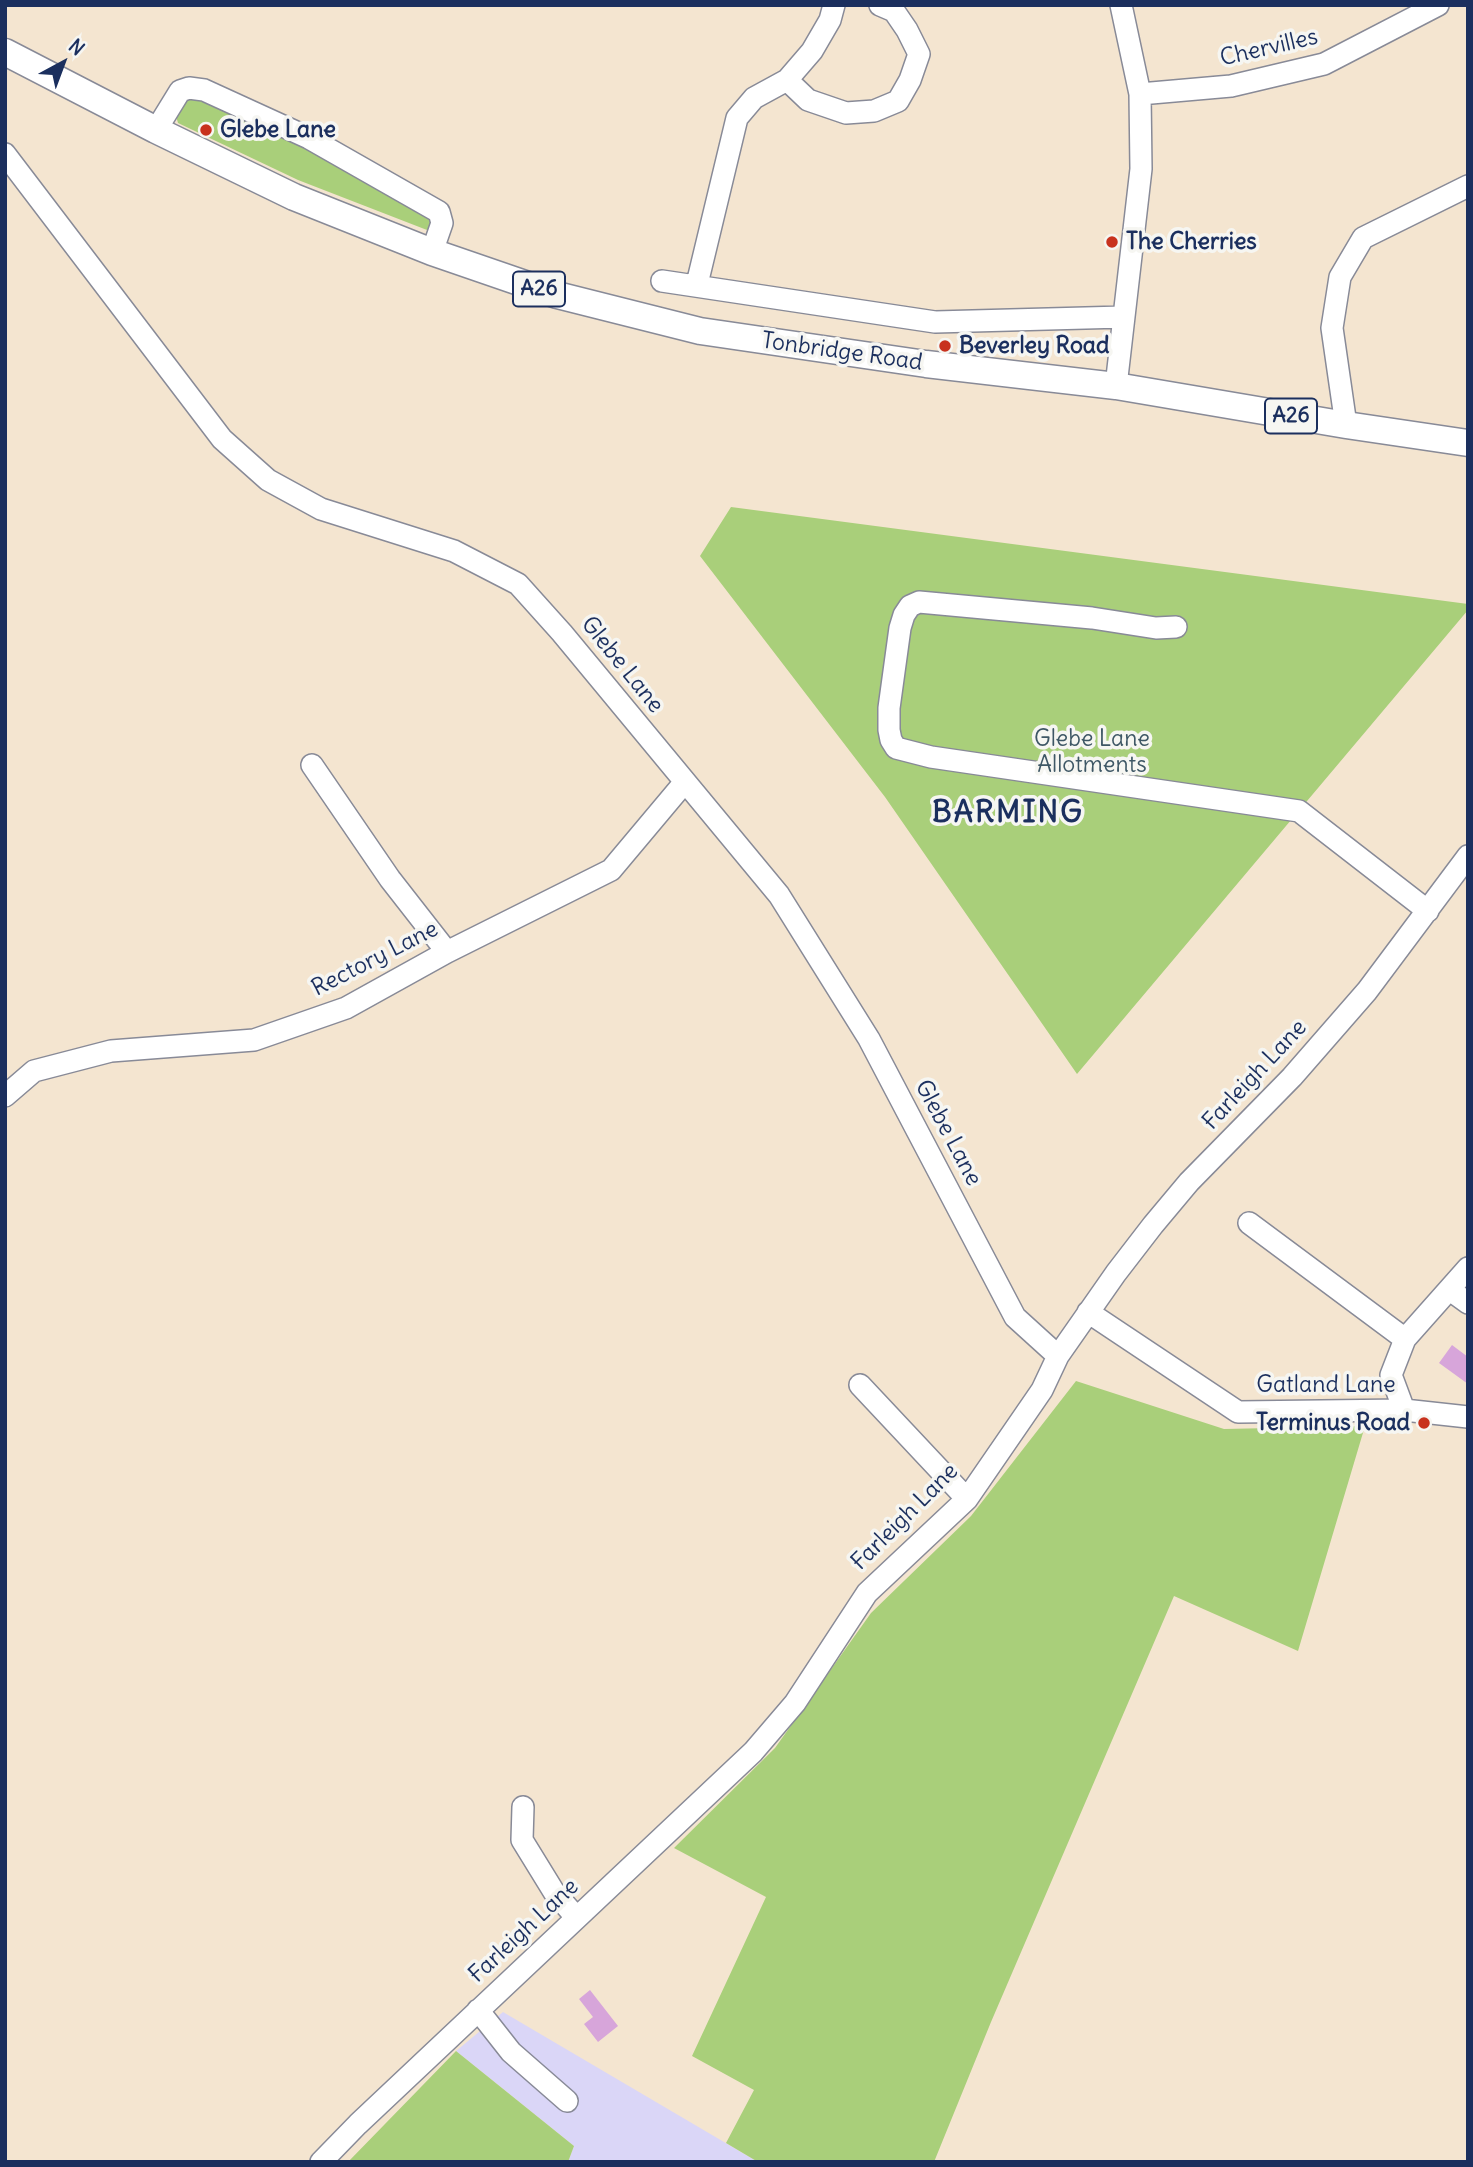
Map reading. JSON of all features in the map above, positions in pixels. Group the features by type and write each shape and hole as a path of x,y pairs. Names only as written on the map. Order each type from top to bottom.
{"main road":[{"name":"Tonbridge Road","path":"5,52 294,197 432,252 557,295 700,331 926,364 1116,386 1468,443"}],"street":[{"path":"697,285 737,118 754,98 787,80 812,51 830,20 834,5"},
{"path":"787,80 808,100 846,113 873,111 898,101 910,80 919,54 894,11 880,5"},
{"path":"1116,386 1141,169 1140,94 1121,5"},
{"name":"Chervilles","path":"1140,94 1231,86 1324,64 1425,8"},
{"path":"156,130 180,91 189,88 204,90 309,138 439,212 442,223 432,252"},
{"name":"Glebe Lane","path":"5,154 222,439 268,480 321,509 454,551 518,584 562,633 779,895 869,1040 1015,1317 1058,1356"},
{"path":"1346,425 1332,328 1340,277 1363,238 1468,187"},
{"path":"662,281 935,322 1123,317"},
{"path":"1176,627 1156,628 1091,618 919,602 910,606 900,628 890,708 891,740 896,748 931,757 1299,811 1428,911"},
{"path":"312,765 390,879 447,952"},
{"name":"Rectory Lane","path":"5,1096 34,1071 111,1051 254,1040 346,1008 447,952 611,870 684,783"},
{"name":"Farleigh Lane","path":"321,2162 478,2010 753,1752 795,1703 867,1593 967,1499 1042,1390 1058,1356 1088,1312 1167,1208 1189,1182 1293,1077 1367,991 1468,856"},
{"path":"1249,1223 1405,1339"},
{"path":"1404,1410 1391,1375 1405,1339 1468,1268"},
{"path":"1450,1290 1468,1303"},
{"name":"Gatland Lane","path":"1088,1312 1238,1412 1404,1410 1468,1417"},
{"path":"860,1385 967,1499"},
{"path":"523,1807 522,1840 554,1892 576,1917"},
{"path":"478,2010 511,2052 567,2101"}],"shaded area":[{"path":"503,2012 758,2162 568,2162 574,2146 456,2051"}],"green space":[{"path":"195,95 288,136 432,217 432,228 427,230 298,180 178,123 176,116 180,101"},
{"name":"Glebe Lane Allotments","path":"731,507 1468,604 1468,610 1077,1074 885,797 700,556"},
{"path":"1076,1381 1224,1429 1365,1426 1298,1651 1174,1596 991,2022 934,2162 758,2162 726,2143 754,2090 692,2056 766,1897 674,1848 775,1748 871,1613 971,1516"},
{"path":"456,2051 574,2146 568,2162 348,2162"}],"building":[{"path":"1452,1345 1468,1357 1468,1384 1439,1363"},
{"path":"590,1990 618,2026 598,2042 584,2024 593,2017 579,1999"}],"place":[{"name":"Glebe Lane","path":"206,130"},
{"name":"The Cherries","path":"1112,242"},
{"name":"Beverley Road","path":"945,346"},
{"name":"Terminus Road","path":"1424,1423"}],"district":[{"name":"BARMING","path":"1008,813"}]}
